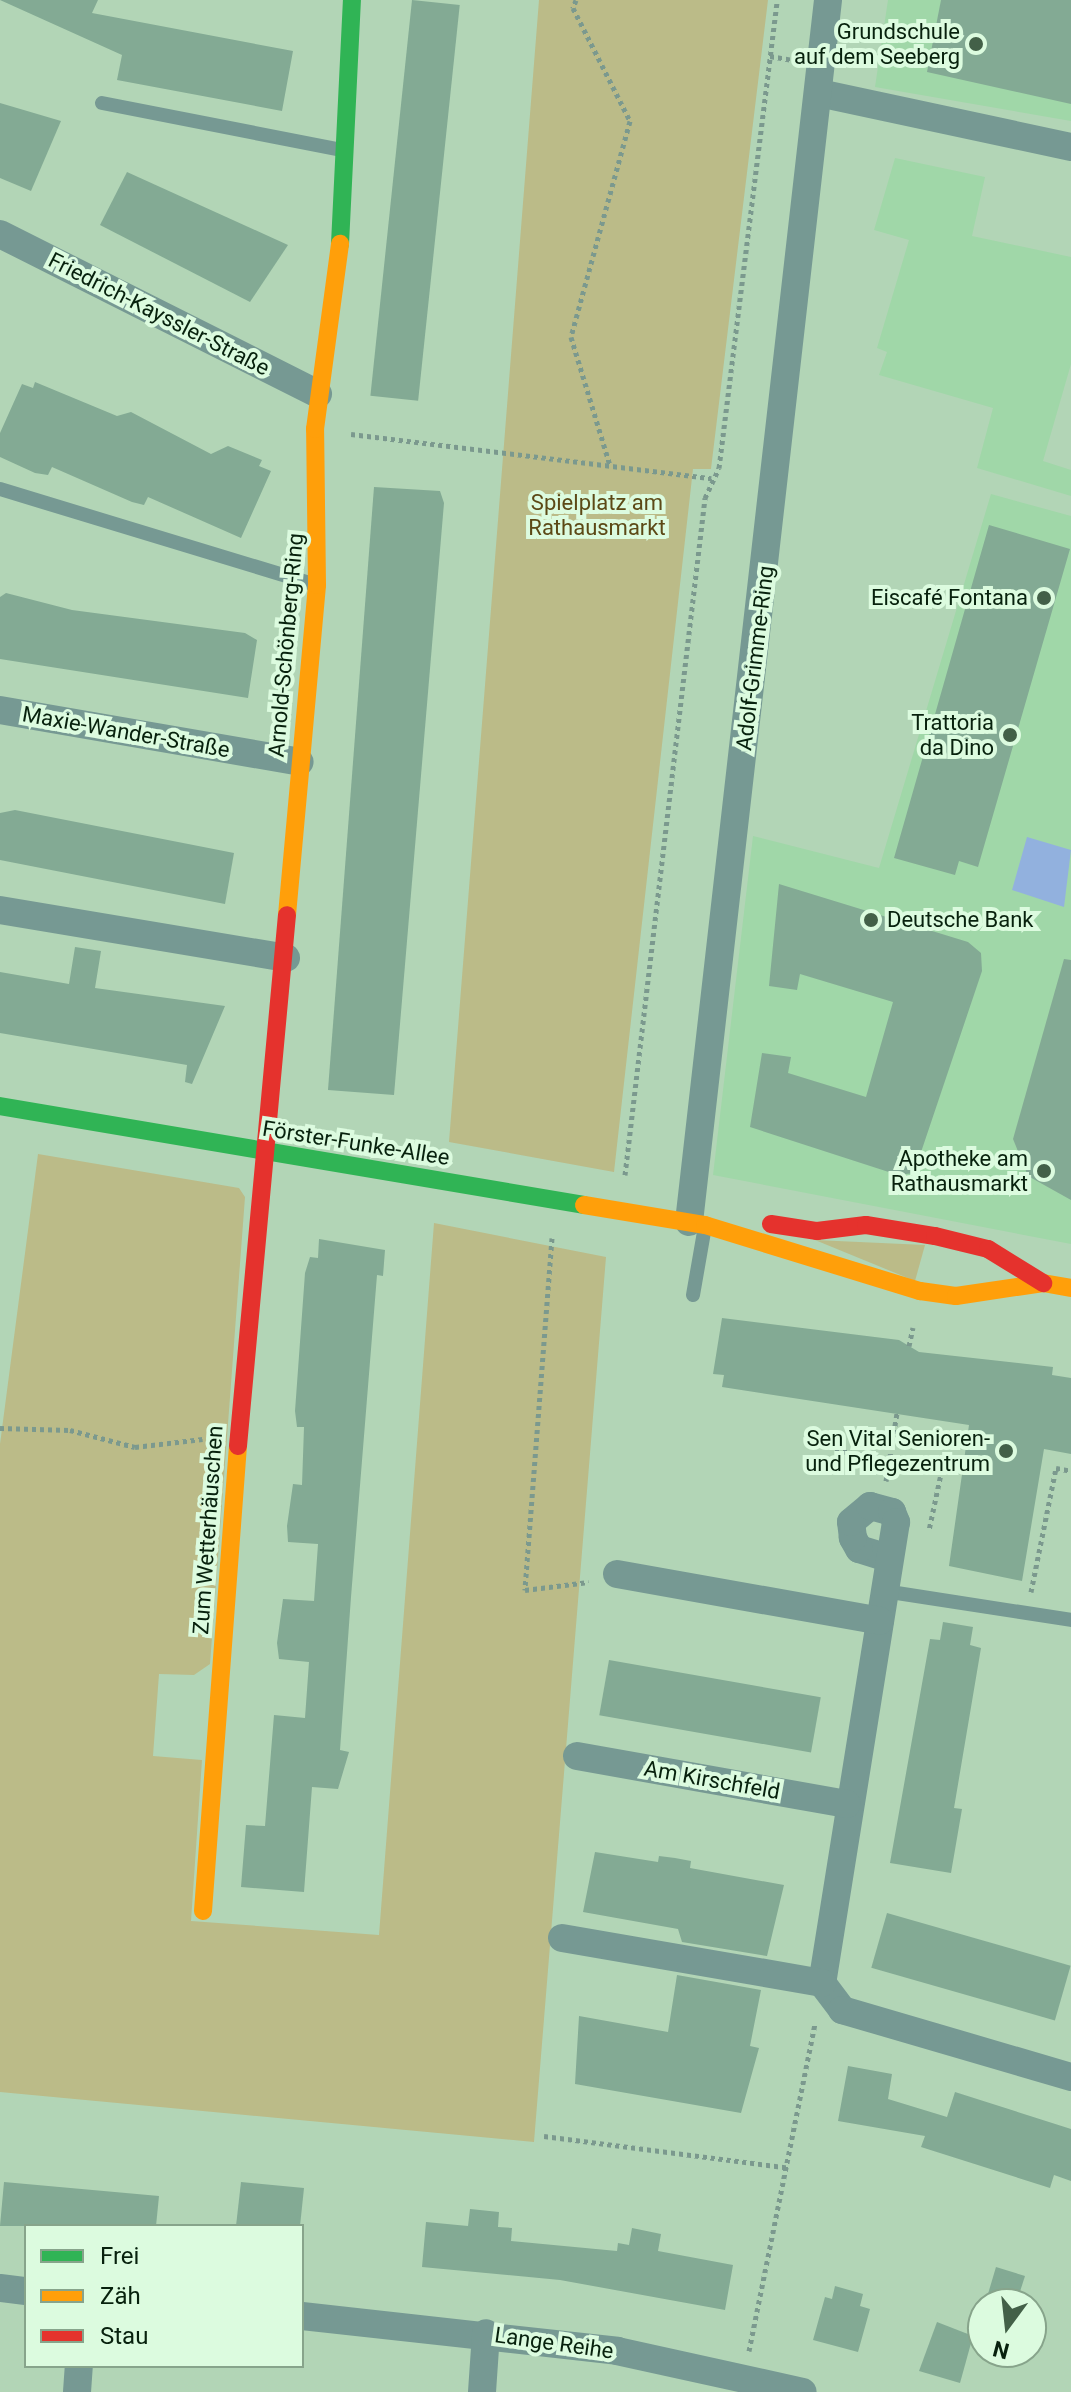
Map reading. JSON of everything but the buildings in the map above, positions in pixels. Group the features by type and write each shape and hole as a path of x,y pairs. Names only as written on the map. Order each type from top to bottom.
{"street":[{"name":"Arnold-Schönberg-Ring","path":"266,1152 286,958 317,585 315,429 328,300 339,269 352,0"},
{"name":"Adolf-Grimme-Ring","path":"697,1224 828,0"},
{"path":"819,93 1071,147"},
{"name":"Friedrich-Kayssler-Straße","path":"0,234 318,394"},
{"name":"Maxie-Wander-Straße","path":"0,710 300,762"},
{"path":"0,910 286,958"},
{"name":"Förster-Funke-Allee","path":"0,1106 697,1224 920,1291 956,1296 1043,1283 1071,1288"},
{"name":"Zum Wetterhäuschen","path":"203,1911 240,1418 266,1152"},
{"name":"Förster-Funke-Allee","path":"697,1224 731,1217 817,1231 866,1225 988,1249 1043,1283"},
{"path":"822,1983 847,1804 896,1522 882,1506 858,1512 853,1538 859,1549 888,1558"},
{"path":"617,1574 880,1621"},
{"name":"Am Kirschfeld","path":"577,1756 847,1804"},
{"path":"562,1938 822,1983 842,2010 1071,2077"},
{"path":"0,2288 24,2291"},
{"name":"Lange Reihe","path":"304,2316 486,2333 743,2377 803,2392"},
{"path":"482,2392 486,2333"},
{"path":"77,2392 79,2368"}],"lane":[{"path":"102,103 347,151"},
{"path":"0,489 317,585"},
{"path":"693,1295 697,1224"},
{"path":"884,1591 1071,1620"}],"path":[{"path":"576,0 573,8 630,121 571,337 610,465"},
{"path":"625,1180 711,478 719,468 777,0"},
{"path":"315,429 711,478"},
{"path":"552,1238 525,1590 617,1574"},
{"path":"882,1506 897,1413"},
{"path":"0,1428 70,1430 135,1447 184,1446 240,1418"},
{"path":"835,1450 942,1469 927,1544"},
{"path":"1030,1593 1056,1468 1071,1471"},
{"path":"1015,1590 1044,1595"},
{"path":"743,2377 789,2168 822,1983"},
{"path":"544,2136 789,2168"}],"shaded area":[{"name":"Grundschule auf dem Seeberg","path":"888,0 1071,0 1071,121 875,87"},
{"path":"895,158 985,177 972,236 1071,257 1071,364 1043,461 1071,470 1071,496 977,468 993,408 879,375 887,352 877,348 909,240 874,230"},
{"path":"991,494 1071,516 1071,1244 713,1175 753,836 879,868"}],"green space":[{"name":"Spielplatz am Rathausmarkt","path":"539,0 768,0 711,469 693,469 614,1172 449,1142"},
{"path":"38,1154 239,1188 245,1197 210,1664 194,1675 159,1674 153,1756 202,1760 191,1921 379,1935 434,1223 606,1257 534,2142 0,2092 0,1444"},
{"path":"815,1240 925,1245 915,1281"}],"water":[{"path":"1027,837 1071,850 1064,907 1012,890"}],"traffic: fast":[{"path":"340,244 352,0"},
{"path":"0,1106 584,1205"}],"traffic: slow":[{"path":"287,915 317,585 315,429 340,244"},
{"path":"584,1205 705,1225 920,1291 956,1296 1043,1283 1071,1288"},
{"path":"203,1911 238,1446"}],"traffic: jam":[{"path":"238,1446 287,915"},
{"path":"771,1224 817,1231 866,1225 935,1236 988,1249 1043,1283"}],"place":[{"name":"Grundschule auf dem Seeberg","path":"976,44"},
{"name":"Eiscafé Fontana","path":"1044,598"},
{"name":"Trattoria da Dino","path":"1010,735"},
{"name":"Deutsche Bank","path":"871,920"},
{"name":"Apotheke am Rathausmarkt","path":"1044,1171"},
{"name":"Sen Vital Senioren- und Pflegezentrum","path":"1006,1451"}]}
